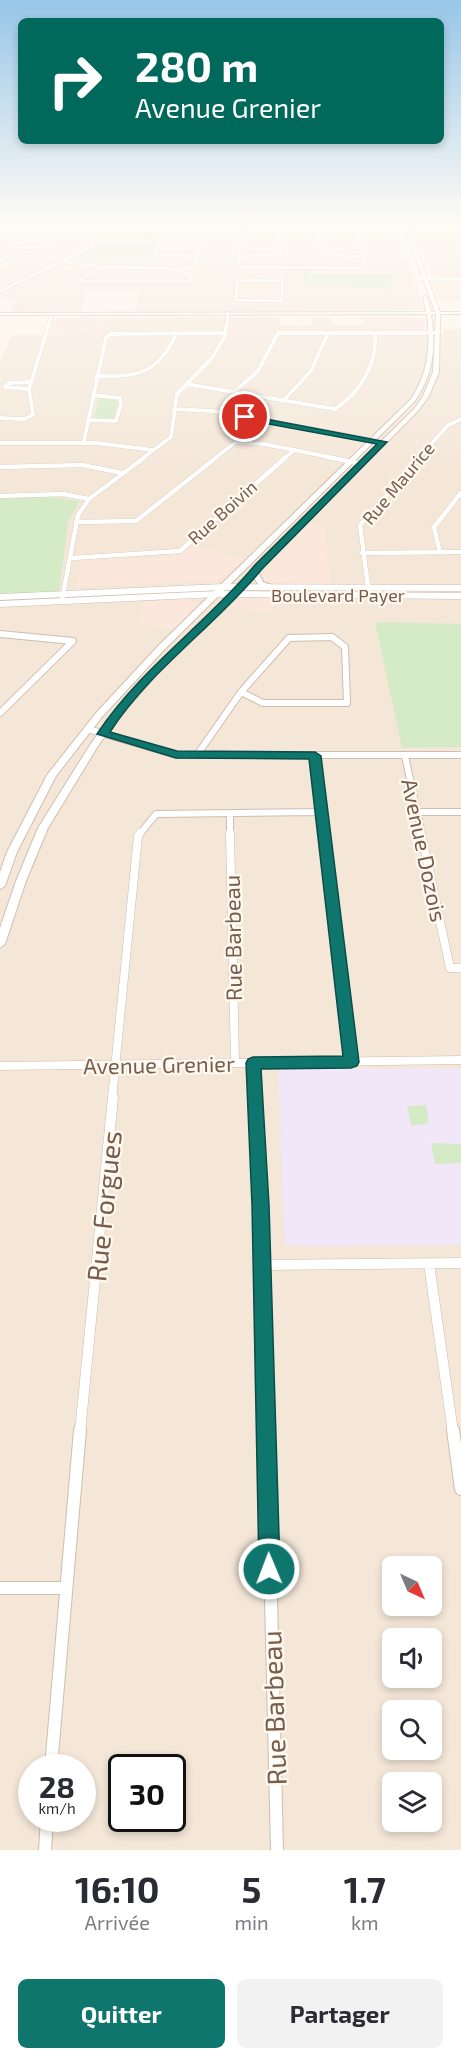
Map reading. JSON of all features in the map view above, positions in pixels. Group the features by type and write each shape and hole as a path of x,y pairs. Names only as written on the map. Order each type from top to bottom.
{"main road":[{"path":"0,885 12,852 52,775 88,729 161,648 407,408 421,388 429,366 430,314 427,306"},
{"path":"0,944 21,881 44,828 113,719 152,675 242,587 426,396 436,372 438,314 435,306"},
{"path":"0,316 461,314"},
{"path":"0,316 228,315"},
{"path":"287,525 298,527"},
{"path":"255,572 260,583 270,588"}],"street":[{"path":"63,597 72,558 78,515 89,499 171,437 177,394 209,364 221,348 228,315"},
{"path":"0,418 24,418 33,415 29,389 51,317"},
{"path":"84,441 106,337 110,334 226,333"},
{"path":"234,392 258,371 278,333 438,333"},
{"path":"283,401 304,383 312,371 328,333"},
{"path":"186,384 335,409 341,406 363,381 372,362 375,333"},
{"path":"96,376 139,375 162,358 171,347 176,334"},
{"path":"29,389 4,387 9,383 32,382"},
{"path":"88,420 116,421 121,404 120,398 114,396 93,395"},
{"path":"174,409 213,411 383,442"},
{"name":"Rue Maurice","path":"369,592 360,525 447,426 461,419"},
{"path":"0,443 84,441 153,450"},
{"path":"76,522 136,520 236,442 248,442 362,464"},
{"name":"Rue Boivin","path":"72,558 180,551 293,451"},
{"path":"0,466 84,465 122,472"},
{"path":"440,553 434,527 461,493"},
{"path":"0,496 63,494 89,499"},
{"path":"362,553 461,552"},
{"name":"Boulevard Payer","path":"0,600 220,591 242,587 461,596"},
{"name":"Boulevard Payer","path":"220,591 234,595 461,588"},
{"path":"0,634 73,641 0,713"},
{"path":"197,755 241,692 289,638 332,637 345,647 347,704 263,703 241,692"},
{"path":"88,729 176,755 461,755"},
{"path":"315,756 351,1062"},
{"name":"Avenue Dozois","path":"405,756 450,968 461,968"},
{"name":"Rue Forgues","path":"52,1754 65,1588 138,836 156,814 320,812"},
{"path":"417,812 461,812"},
{"name":"Rue Barbeau","path":"230,814 235,1063"},
{"name":"Avenue Grenier","path":"0,1066 461,1060"},
{"name":"Rue Barbeau","path":"253,1063 261,1201 277,1850"},
{"path":"261,1265 461,1263"},
{"path":"429,1264 461,1489"},
{"path":"0,1588 65,1588"},
{"path":"45,1850 46,1832"}],"shaded area":[{"path":"13,306 82,306 80,312 11,312"},
{"path":"136,306 423,306 424,310 135,312"},
{"path":"279,317 280,326 312,325 311,317 330,317 333,325 398,325 401,334 443,334 443,329 461,329 461,1850 0,1850 0,361 12,335 79,334 82,327 108,326 110,318"},
{"path":"362,317 422,318 425,319 424,331 400,331 398,325 364,325"},
{"path":"110,318 108,326 83,327 79,334 49,334 53,319"},
{"path":"311,524 324,526 331,584 264,584 258,577"},
{"path":"193,547 244,559 217,581 77,587 82,561 170,557 180,555"},
{"path":"283,598 266,615 230,605 239,599"},
{"path":"188,600 199,606 174,631 138,622 143,601"},
{"path":"461,1068 461,1245 285,1246 278,1069"}],"green space":[{"path":"99,398 118,398 114,419 94,419"},
{"path":"0,496 44,496 80,501 68,523 59,592 0,595"},
{"path":"375,622 461,624 461,747 402,748"},
{"path":"426,1105 429,1123 411,1126 407,1106"},
{"path":"431,1143 461,1144 461,1163 435,1164"}],"route":[{"path":"245,417 383,442 258,567 242,587 152,675 113,719 103,734 176,755 315,756 351,1062 253,1063 261,1205 269,1569"}]}
